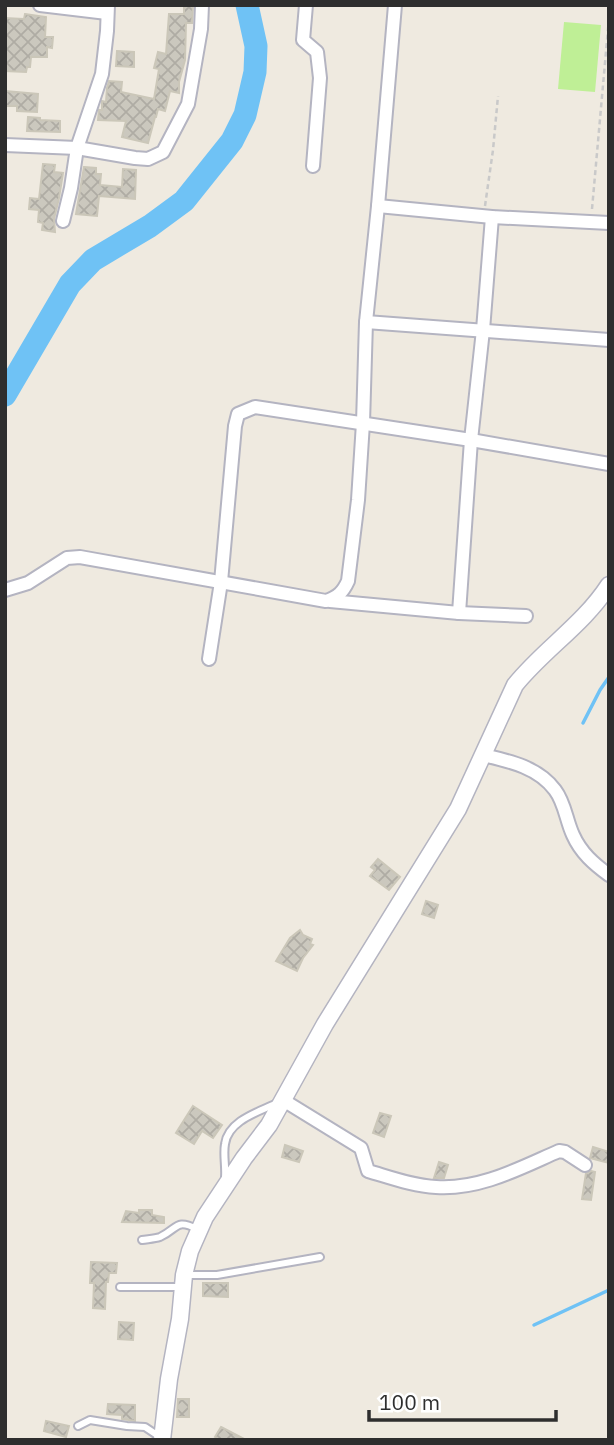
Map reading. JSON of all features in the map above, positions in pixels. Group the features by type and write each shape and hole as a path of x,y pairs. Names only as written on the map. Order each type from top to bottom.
{"main road":[{"path":"162,1439 184,1281 190,1251 205,1217 269,1125 332,1014 458,809 515,685 528,669 580,622 609,585"}],"street":[{"path":"40,5 107,9 102,74 76,148 63,221"},
{"path":"5,145 76,148 148,159 163,152 188,104 201,29 202,5"},
{"path":"306,5 303,40 317,52 320,78 313,166"},
{"path":"326,601 336,598 348,581 358,500 366,323 395,5"},
{"path":"378,206 609,223"},
{"path":"459,613 471,440 483,330 488,216"},
{"path":"366,323 609,340"},
{"path":"209,659 220,582 235,426 239,414 255,407 609,464"},
{"path":"5,590 28,583 66,558 80,557 326,601 526,616"},
{"path":"483,755 516,763 539,775 555,789 564,805 573,836 589,861 609,875"},
{"path":"283,1100 361,1148 368,1171 395,1179 435,1187 471,1185 510,1173 559,1151 585,1165"}],"lane":[{"path":"223,1189 225,1142 232,1128 244,1119 283,1100"},
{"path":"142,1240 159,1237 185,1223 200,1230"},
{"path":"120,1287 184,1281 320,1257"},
{"path":"78,1426 90,1420 145,1427 162,1439"}],"path":[{"path":"591,222 609,18"},
{"path":"488,216 498,96"}],"green space":[{"path":"564,22 601,25 595,92 558,89"}],"building":[{"path":"184,5 193,5 192,23 186,23 185,60 179,93 170,91 165,111 158,109 148,143 122,137 126,121 98,120 102,101 106,102 109,81 122,82 121,92 154,99 159,69 154,68 158,52 166,54 169,14 184,14"},
{"path":"25,14 46,17 45,37 53,37 52,48 47,47 47,57 31,57 30,67 27,67 26,72 5,71 5,18 24,19"},
{"path":"117,51 134,52 134,67 116,66"},
{"path":"5,91 38,94 37,112 17,111 17,106 5,106"},
{"path":"28,117 60,121 60,132 27,131"},
{"path":"43,164 55,165 54,172 63,173 54,219 55,232 42,230 43,223 38,222 39,210 29,209 30,198 39,199"},
{"path":"84,167 96,168 96,174 101,174 100,185 122,187 123,169 136,170 135,199 99,196 97,216 76,214"},
{"path":"378,859 400,877 389,890 370,876 375,870 371,867"},
{"path":"426,901 438,905 434,918 422,914"},
{"path":"300,930 303,935 312,939 310,944 313,945 297,971 276,961 290,938"},
{"path":"193,1106 222,1125 213,1138 202,1131 194,1144 176,1133"},
{"path":"380,1113 391,1116 384,1137 373,1133"},
{"path":"285,1145 303,1151 299,1162 282,1157"},
{"path":"593,1147 609,1152 609,1163 590,1158"},
{"path":"439,1162 448,1165 444,1178 434,1178"},
{"path":"595,1172 591,1200 582,1199 586,1173"},
{"path":"139,1210 152,1210 152,1215 164,1217 164,1223 122,1222 126,1211 139,1213"},
{"path":"91,1262 117,1263 116,1273 109,1273 106,1282 105,1309 93,1308"},
{"path":"203,1283 228,1283 228,1297 203,1296"},
{"path":"119,1322 134,1323 133,1340 118,1339"},
{"path":"178,1399 189,1399 189,1417 177,1417"},
{"path":"108,1404 135,1405 135,1421 122,1419 122,1415 107,1414"},
{"path":"46,1421 69,1426 66,1437 44,1431"},
{"path":"221,1427 246,1440 220,1440 215,1437"}],"waterway":[{"path":"5,395 70,284 93,260 150,226 184,201 232,141 245,115 255,72 256,46 247,5"},
{"path":"583,723 609,677"},
{"path":"534,1325 609,1290"}]}
